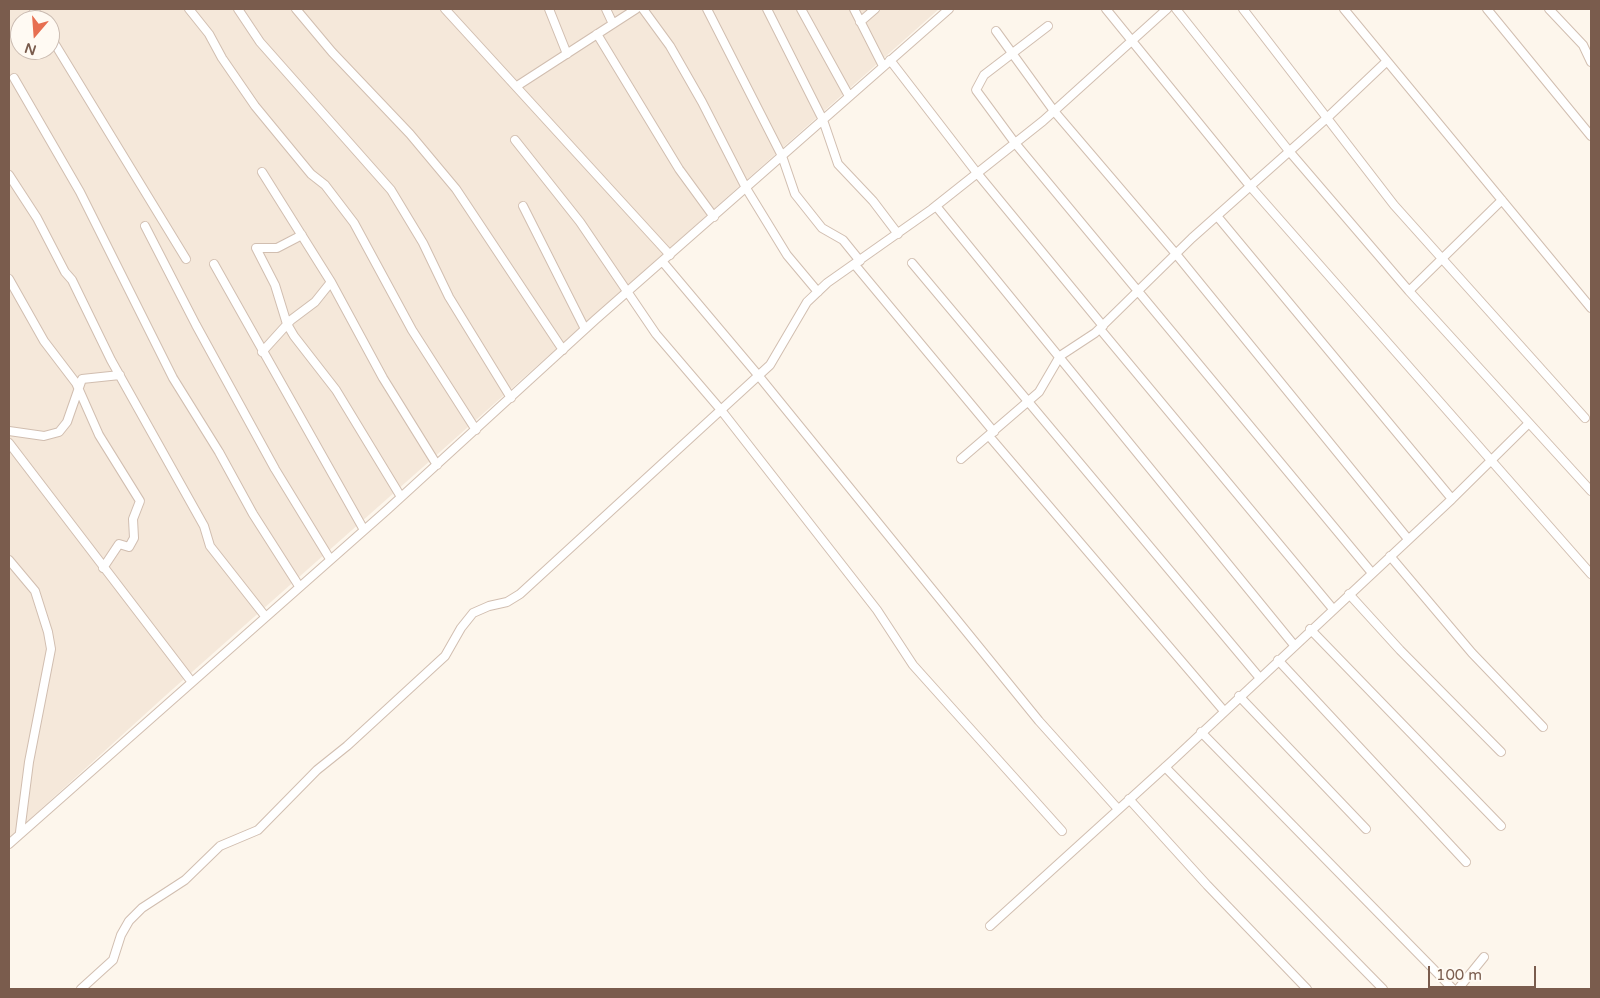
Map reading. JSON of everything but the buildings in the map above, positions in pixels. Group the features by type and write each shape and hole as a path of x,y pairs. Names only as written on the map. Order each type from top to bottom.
{"street":[{"path":"189,9 209,34 222,58 255,106 311,174 325,185 354,223 412,330 476,430"},
{"path":"238,9 260,42 391,190 425,248 449,297 511,398"},
{"path":"296,9 332,52 410,134 456,189 563,350"},
{"path":"445,9 670,255"},
{"path":"549,9 567,54"},
{"path":"606,9 613,24"},
{"path":"517,86 636,9"},
{"path":"643,9 670,46 746,188 788,255 818,292"},
{"path":"707,9 782,156 795,194 822,228 843,240 858,263 992,434 1224,711"},
{"path":"766,9 822,120 838,164 873,201 898,234"},
{"path":"801,9 848,96"},
{"path":"854,9 883,66"},
{"path":"860,22 875,9"},
{"path":"9,844 20,832 437,465 628,291 949,9"},
{"path":"1106,9 1133,39 1250,186 1591,574"},
{"path":"81,989 113,960 121,936 129,921 142,908 185,880 220,846 258,830 317,770 347,746 445,656 473,612 506,602 520,594 770,365 796,318 807,302 818,292 936,206 1016,143 1167,9"},
{"path":"1176,9 1289,150 1409,291 1591,491"},
{"path":"1244,9 1394,205 1585,418"},
{"path":"1344,9 1591,308"},
{"path":"1487,9 1591,136"},
{"path":"1549,9 1583,45 1591,62"},
{"path":"1048,26 984,75 976,90 1016,143 1138,292 1372,573"},
{"path":"996,31 1054,111 1176,254 1408,539"},
{"path":"597,34 679,169 714,216"},
{"path":"60,52 186,259"},
{"path":"890,60 977,173 1332,609"},
{"path":"961,460 1039,392 1060,356 1101,327 1176,254 1386,62"},
{"path":"14,78 80,192 173,378 219,452 253,514 299,586"},
{"path":"515,140 580,222 656,334 721,410 877,610 919,671 1062,830"},
{"path":"262,172 331,282 383,378 437,465"},
{"path":"9,174 37,218 65,272 72,280 100,340 204,526 210,546 265,616"},
{"path":"1409,291 1502,200"},
{"path":"524,206 586,329"},
{"path":"936,206 1294,644"},
{"path":"1217,216 1452,499"},
{"path":"145,226 196,325 275,469 330,559"},
{"path":"302,235 277,248 256,248 275,285 287,324 336,390 401,497"},
{"path":"662,262 758,375 1039,721 1118,809"},
{"path":"912,263 1260,677"},
{"path":"214,264 364,530"},
{"path":"9,279 44,340 78,388 100,435 140,501 133,519 134,538 129,547 119,544 103,568"},
{"path":"263,351 287,324 315,302 331,282"},
{"path":"9,431 44,436 59,432 67,422 82,379 120,375"},
{"path":"990,926 1050,874 1310,629 1452,499 1529,422"},
{"path":"9,443 103,568 192,681"},
{"path":"1390,556 1472,653 1543,727"},
{"path":"9,560 35,591 48,632 51,649 29,762 20,832"},
{"path":"1349,594 1400,650 1501,752"},
{"path":"1310,629 1501,826"},
{"path":"1278,660 1466,862"},
{"path":"1239,696 1366,829"},
{"path":"1201,732 1453,989"},
{"path":"1165,767 1383,989"},
{"path":"1129,799 1207,885 1307,989"},
{"path":"1458,989 1484,957"}],"shaded area":[{"path":"9,9 939,9 165,696 9,838"}]}
